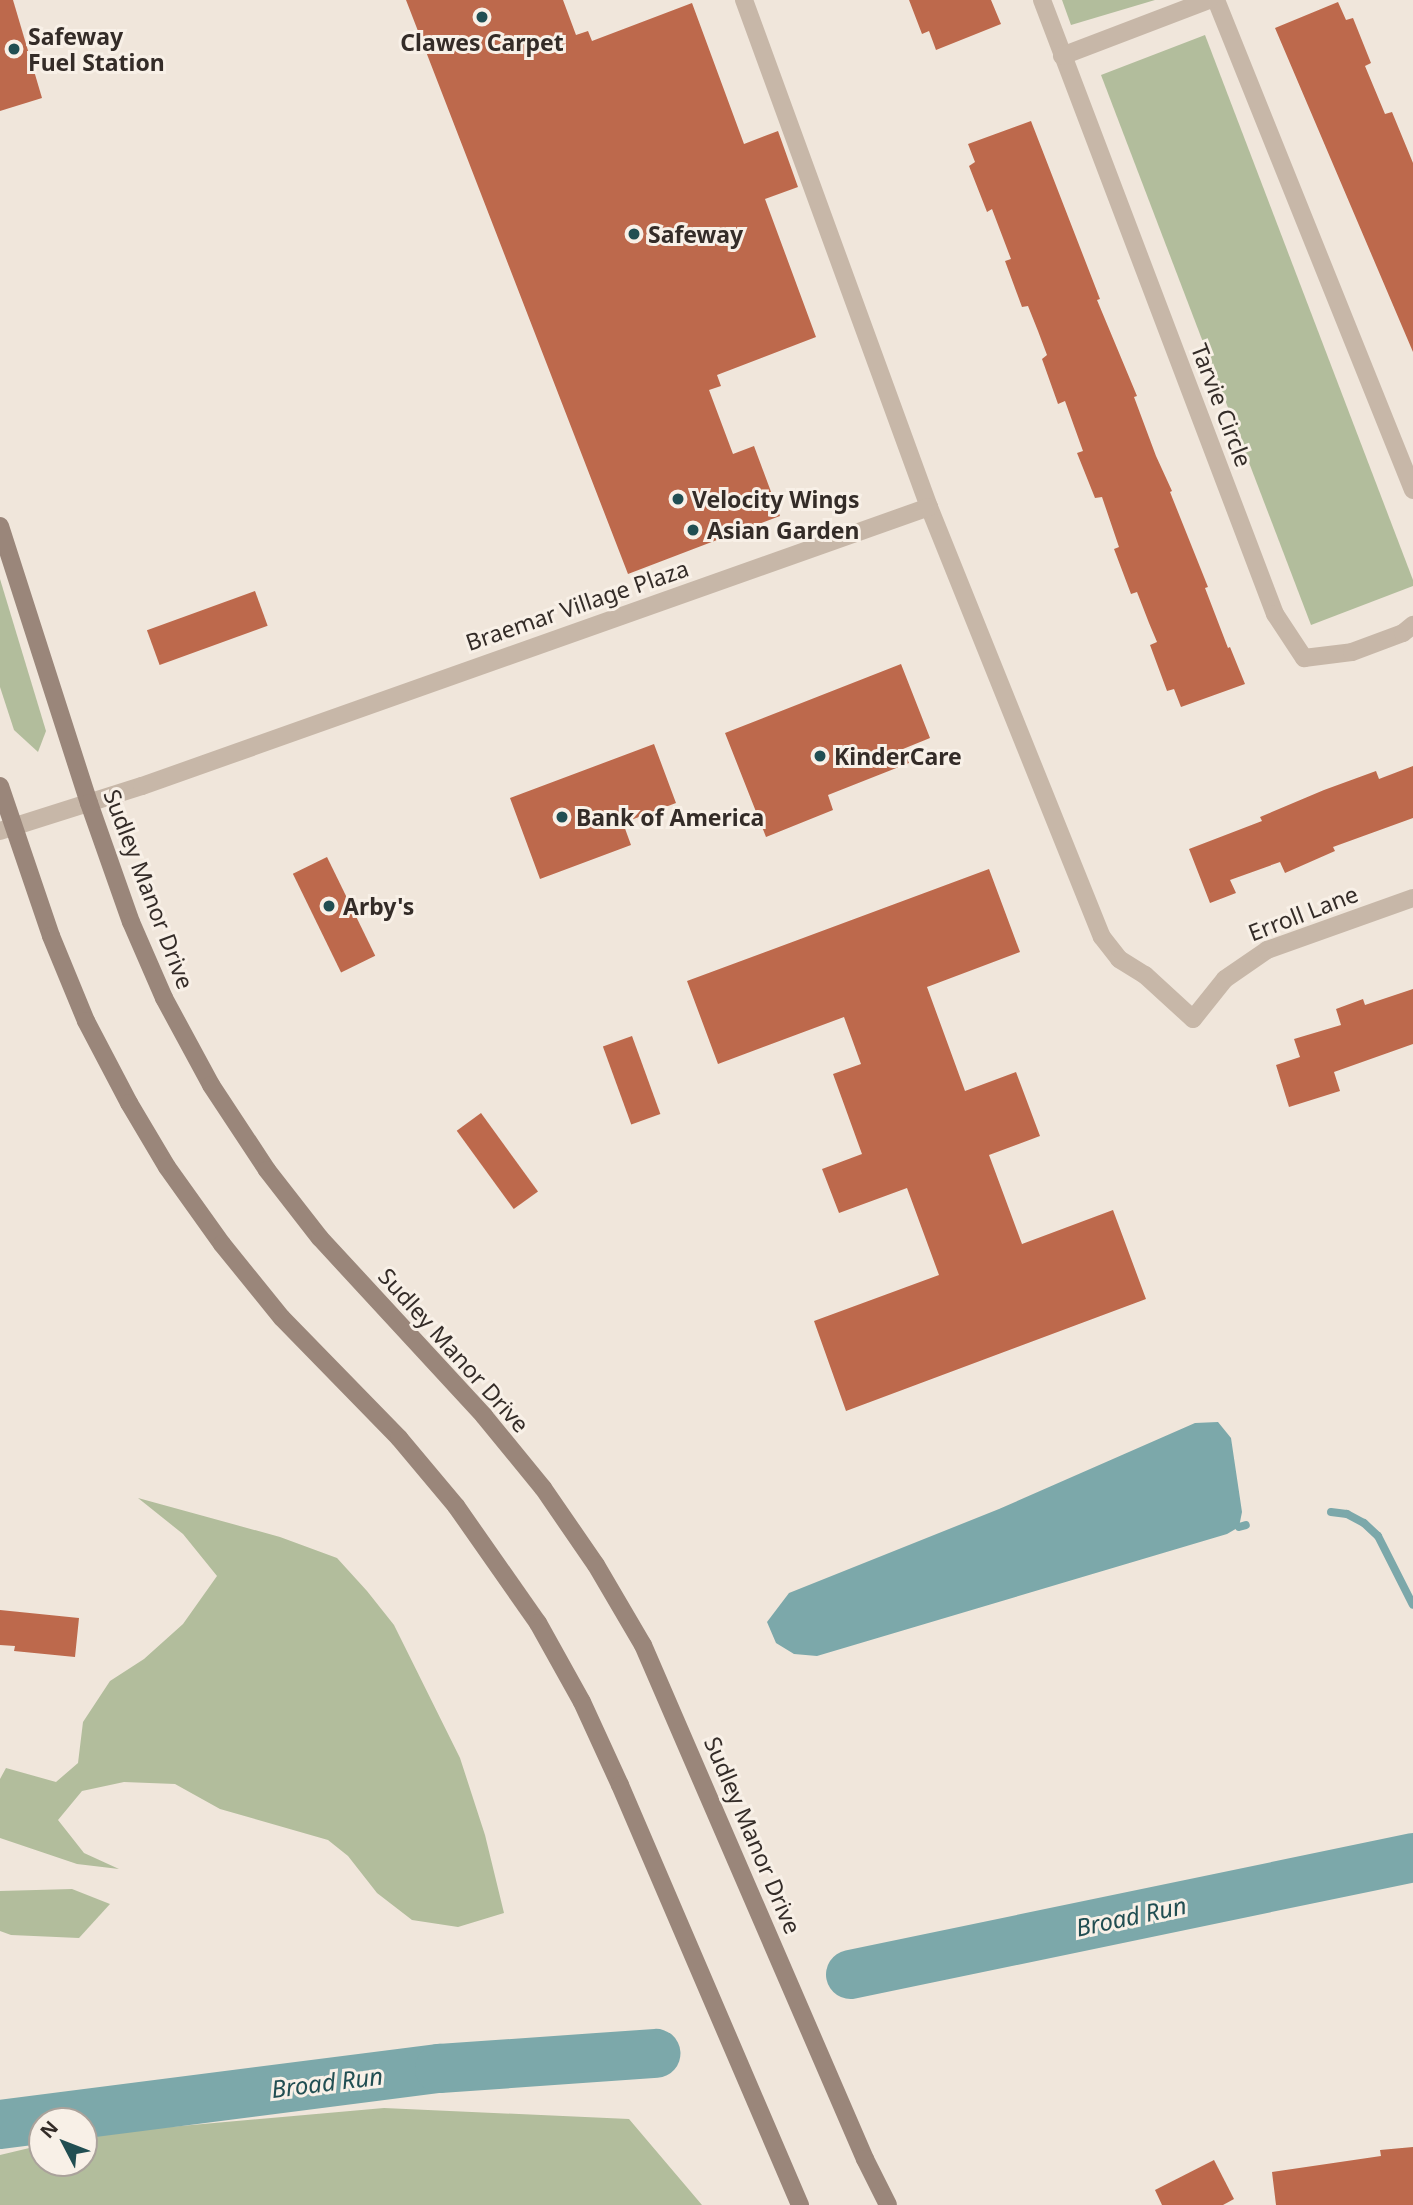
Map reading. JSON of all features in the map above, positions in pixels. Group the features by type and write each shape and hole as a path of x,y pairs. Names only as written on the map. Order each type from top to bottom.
{"main road":[{"name":"Sudley Manor Drive","path":"0,526 89,803 153,973 211,1086 267,1170 320,1238 484,1416 542,1488 596,1564 643,1644 865,2159 888,2205"},
{"path":"0,786 7,829 86,1021 129,1103 167,1167 222,1244 282,1318 399,1438 456,1506 538,1623 582,1702 620,1785 800,2205"}],"street":[{"path":"744,0 929,507"},
{"name":"Tarvie Circle","path":"1042,0 1275,614 1304,658 1352,652 1403,633 1413,625"},
{"path":"1062,56 1209,0"},
{"path":"1216,0 1413,490"},
{"name":"Braemar Village Plaza","path":"7,829 89,803 929,507"},
{"name":"Erroll Lane","path":"929,507 1102,937 1119,959 1145,975 1193,1019 1225,979 1267,950 1413,898"}],"green space":[{"path":"1062,0 1155,0 1071,25"},
{"path":"1205,35 1413,580 1413,586 1311,625 1101,75"},
{"path":"0,579 46,731 38,752 14,730 0,687"},
{"path":"138,1498 280,1537 337,1558 367,1591 394,1625 460,1758 485,1835 504,1913 458,1927 412,1920 377,1893 348,1856 328,1840 220,1809 175,1784 124,1782 82,1791 58,1820 84,1853 119,1869 77,1864 0,1838 0,1779 6,1768 56,1782 78,1763 83,1722 110,1681 144,1659 183,1624 217,1576 183,1534"},
{"path":"72,1889 110,1904 79,1938 11,1935 0,1931 0,1891"},
{"path":"384,2108 629,2119 702,2205 0,2205 0,2155 28,2148 28,2177 98,2177 98,2134"}],"water":[{"path":"1218,1422 1231,1438 1242,1512 1239,1527 1227,1534 817,1656 794,1654 776,1643 767,1622 789,1593 999,1509 1195,1423"}],"building":[{"name":"Safeway Fuel Station","path":"0,0 13,0 42,98 0,111"},
{"path":"406,0 563,0 576,35 588,31 592,41 692,3 744,144 778,131 798,187 765,199 816,337 717,375 721,386 709,390 733,454 754,446 780,516 628,574"},
{"path":"909,0 991,0 1001,24 936,50 929,31 922,34"},
{"path":"1338,2 1346,20 1353,18 1371,63 1365,66 1385,114 1392,112 1413,163 1413,352 1275,28"},
{"path":"1031,121 1100,299 1097,300 1137,396 1134,397 1208,587 1205,588 1245,684 1181,707 1174,689 1167,691 1150,645 1157,642 1137,592 1131,594 1114,549 1119,547 1102,497 1095,498 1077,453 1083,451 1065,401 1058,404 1042,359 1047,355 1028,306 1022,307 1005,261 1011,259 992,209 987,212 969,166 975,162 968,144"},
{"path":"255,591 268,626 160,665 147,630"},
{"name":"KinderCare","path":"901,664 930,738 903,749 909,763 828,795 833,810 766,837 725,733"},
{"path":"654,744 676,803 623,823 631,845 540,879 510,798"},
{"path":"1413,766 1413,818 1333,847 1335,851 1285,873 1280,862 1230,880 1236,893 1210,903 1189,849 1262,821 1260,817 1324,790 1376,771 1379,779"},
{"path":"327,857 375,956 341,973 293,874"},
{"path":"989,869 1020,952 927,987 965,1091 1016,1072 1040,1136 989,1155 1022,1244 1113,1210 1146,1299 846,1411 814,1321 939,1275 907,1188 839,1213 822,1169 862,1154 833,1074 861,1064 844,1017 718,1064 687,981"},
{"path":"1413,989 1413,1044 1334,1072 1340,1091 1289,1107 1276,1065 1300,1057 1294,1039 1341,1025 1336,1009 1363,999 1365,1005"},
{"path":"632,1036 660,1114 631,1125 603,1047"},
{"path":"481,1113 538,1191 514,1209 457,1131"},
{"path":"0,1610 79,1618 75,1657 14,1651 15,1646 0,1645"},
{"path":"1413,2147 1413,2205 1276,2205 1272,2172 1381,2156 1380,2150"},
{"path":"1214,2160 1234,2199 1223,2205 1162,2205 1155,2190"}],"waterway":[{"path":"1331,1512 1347,1514 1364,1523 1378,1536 1413,1605"},
{"path":"1239,1527 1246,1525"},
{"name":"Broad Run","path":"850,1974 1413,1857"},
{"name":"Broad Run","path":"0,2124 439,2068 655,2053"}],"place":[{"name":"Clawes Carpet","path":"482,17"},
{"name":"Safeway Fuel Station","path":"14,49"},
{"name":"Safeway","path":"634,234"},
{"name":"Velocity Wings","path":"678,499"},
{"name":"Asian Garden","path":"693,530"},
{"name":"KinderCare","path":"820,756"},
{"name":"Bank of America","path":"562,817"},
{"name":"Arby's","path":"329,906"}]}
